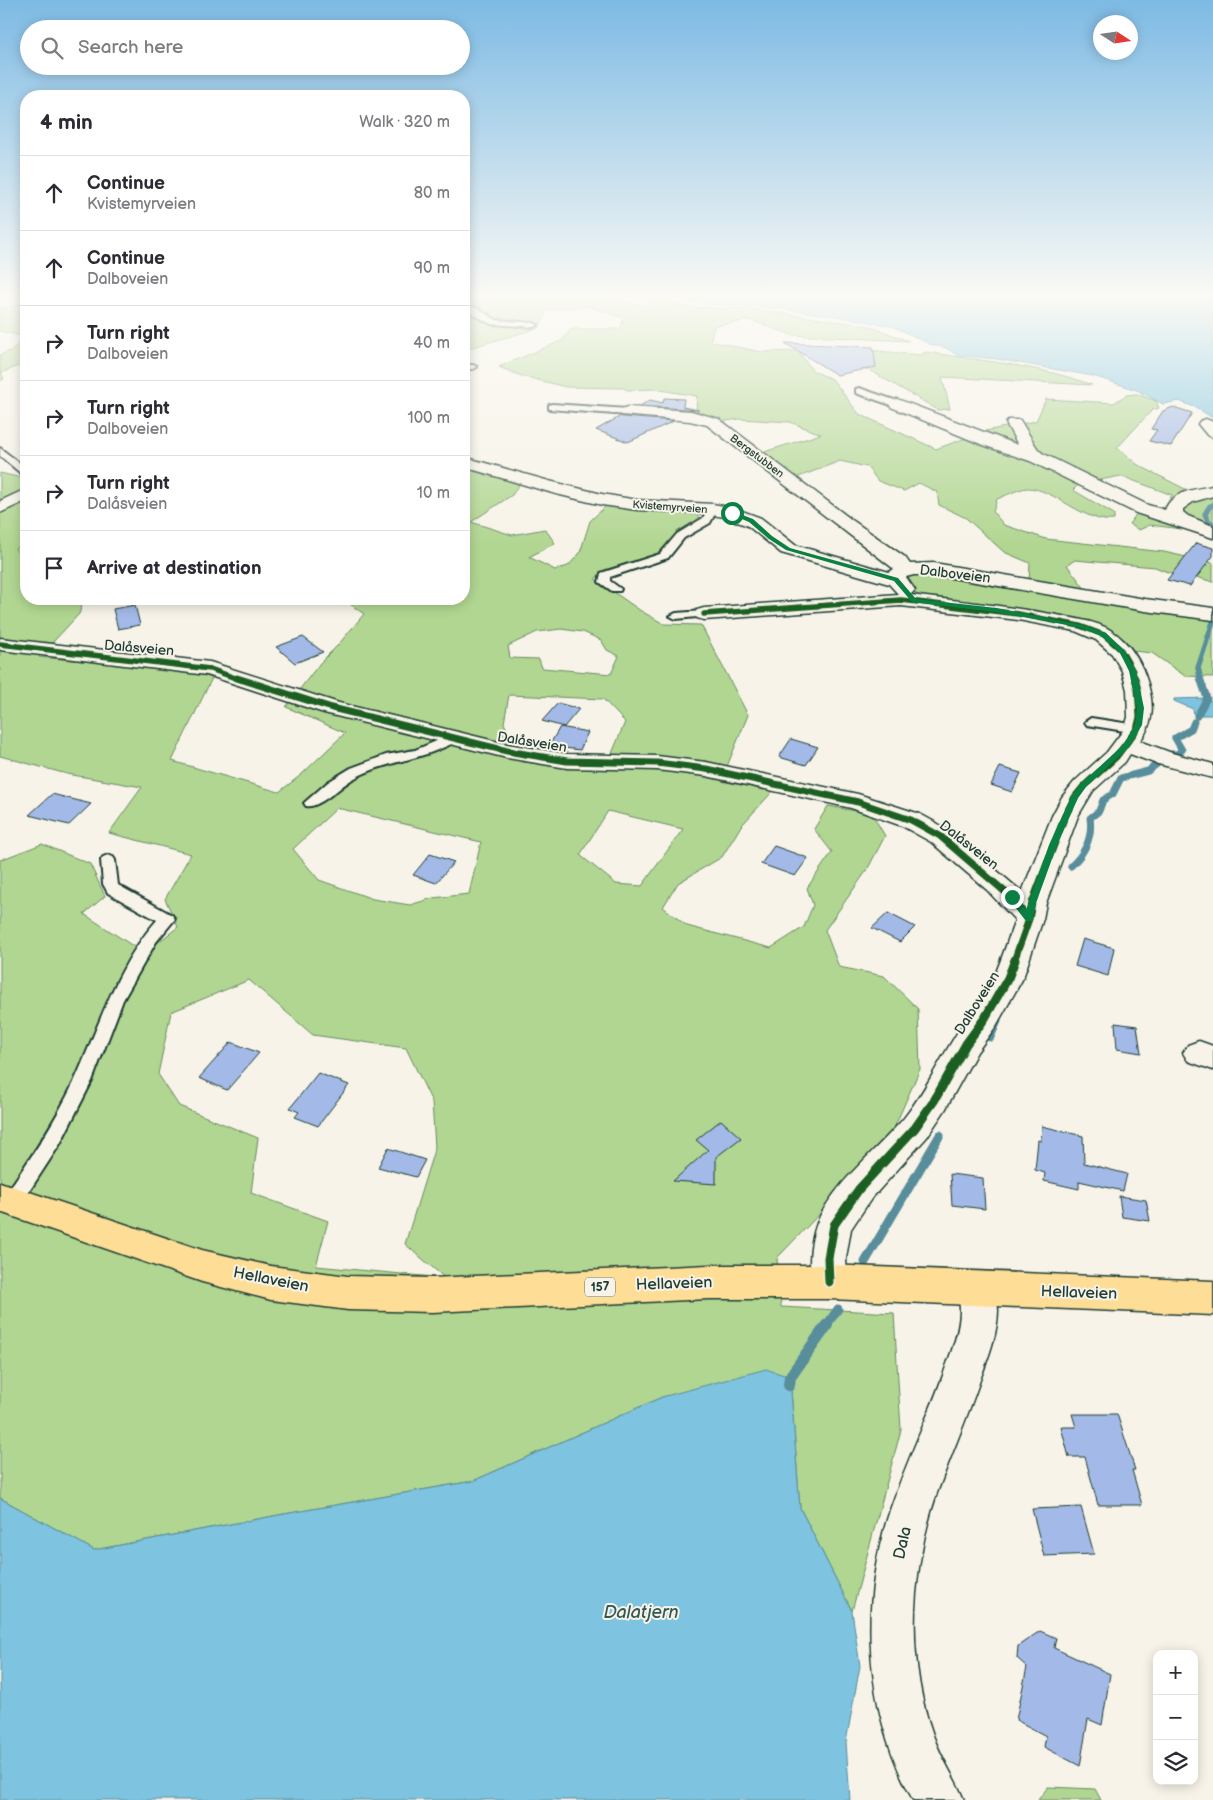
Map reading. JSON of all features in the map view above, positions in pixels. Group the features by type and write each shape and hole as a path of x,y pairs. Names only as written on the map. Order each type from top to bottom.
{"main road":[{"name":"Hellaveien","path":"6,1199 202,1266 271,1283 348,1293 432,1295 709,1282 829,1282 1213,1298"}],"street":[{"path":"897,404 921,412 989,441 1036,456 1134,505 1213,532"},
{"name":"Bergstubben","path":"628,412 691,416 713,422 845,524 898,561 900,575"},
{"path":"1014,424 1030,451 1036,456"},
{"name":"Kvistemyrveien","path":"470,464 547,487 594,498 642,506 732,513 751,520 770,538 788,549 900,575"},
{"path":"1181,520 1174,513 1177,503 1194,495 1213,492"},
{"path":"0,508 20,497"},
{"name":"Dalboveien","path":"914,600 900,575 942,570 1145,605 1213,614"},
{"path":"704,614 914,600 1018,614 1080,626 1104,635 1121,650 1133,671 1141,708 1132,737 1163,758 1213,771"},
{"name":"Dalåsveien","path":"0,644 210,669 314,703 508,752 567,760 657,763 706,769 858,802 911,820 940,836 1012,897 1029,919"},
{"name":"Dalboveien","path":"829,1282 828,1258 834,1225 860,1189 915,1128 934,1101 966,1044 985,1018 1008,978 1053,845 1075,797 1132,737"},
{"name":"Dala","path":"940,1800 925,1777 908,1732 895,1682 892,1602 905,1531 915,1496 970,1352 979,1310 974,1289"}],"lane":[{"path":"859,391 897,404"},
{"name":"Bergstubben","path":"552,406 628,412"},
{"path":"0,451 20,468"},
{"path":"616,589 604,582 605,576 664,556 670,552 676,540 706,522 711,516 712,510"},
{"path":"676,616 704,614"},
{"path":"1091,722 1132,737"},
{"path":"311,803 333,785 356,771 391,758 418,753 451,739"},
{"path":"6,1199 54,1140 83,1081 115,1000 150,938 167,919 113,889 110,884 108,860"}],"green space":[{"path":"534,379 832,379 859,414 936,449 985,431 1036,421 1046,399 1114,403 1126,395 1137,394 1156,401 1159,408 1152,410 1117,448 1138,465 1191,492 1213,486 1213,533 1150,525 1139,530 1129,524 1138,512 1165,507 1172,495 1121,476 1079,484 1073,490 1114,514 1114,520 1092,517 1048,494 1027,488 997,499 993,512 1004,525 1046,539 1164,552 1213,563 1213,582 1170,573 1155,567 1075,560 1067,565 1089,594 1213,612 1213,677 1185,676 1152,653 1125,650 1116,640 924,597 914,593 903,580 908,573 1029,583 1030,563 1004,552 966,518 939,505 937,492 919,483 904,491 878,481 867,467 840,461 796,478 761,453 821,434 790,422 740,419 719,422 696,415 697,396 654,389 627,390 624,388 566,387"},
{"path":"885,379 942,379 950,409 938,410"},
{"path":"980,379 1075,379 1092,385"},
{"path":"470,462 525,476 512,495 471,522 512,535 545,529 555,543 529,557 555,570 568,566 580,553 590,521 607,505 692,512 701,518 679,533 658,555 604,570 595,579 641,611 664,624 701,625 748,715 721,781 773,791 741,826 722,857 678,883 663,907 687,926 771,948 804,927 813,905 807,888 832,852 814,829 828,806 872,814 885,836 867,870 825,930 839,967 884,976 918,1009 920,1069 887,1144 777,1258 781,1307 894,1313 901,1430 852,1611 800,1508 790,1377 662,1397 473,1481 94,1550 0,1498 0,860 42,844 90,864 105,896 84,914 136,948 152,947 178,927 165,899 191,854 109,833 142,787 67,774 0,756 0,473 20,478 20,545 15,549 20,555 20,605 82,605 79,614 39,657 189,671 212,678 172,761 279,792 301,775 345,733 286,707 320,663 364,614 351,605 470,605","holes":["561,629 583,632 601,640 607,650 619,656 611,674 542,668 539,659 510,658 508,646 537,632","509,695 603,699 625,722 606,768 521,762 504,723","337,808 481,842 469,894 433,898 410,905 373,899 319,880 293,849","608,811 683,829 642,886 616,884 580,855","249,980 313,1035 406,1048 432,1102 435,1147 405,1244 445,1278 316,1266 328,1221 251,1193 258,1138 179,1106 158,1074 171,1012"]},
{"path":"1048,1787 1095,1789 1101,1800 1038,1800"}],"water":[{"path":"1102,379 1213,379 1213,418 1197,408 1179,401 1163,404 1137,390"},
{"path":"1207,698 1212,701 1213,715 1194,715 1193,709 1174,701 1174,699"},
{"name":"Dalatjern","path":"766,1369 790,1377 800,1508 852,1611 860,1666 846,1742 850,1800 0,1800 0,1498 94,1550 473,1481 662,1397"}],"building":[{"path":"664,398 684,399 683,407 699,410 640,406 650,400 663,403"},
{"path":"1173,407 1192,413 1171,446 1149,441 1157,430 1151,429 1163,411"},
{"path":"621,416 674,421 628,442 596,430"},
{"path":"1196,543 1213,548 1213,556 1190,586 1167,580"},
{"path":"135,605 140,625 118,629 113,609"},
{"path":"303,637 323,652 295,663 276,647"},
{"path":"558,703 579,709 564,727 542,721"},
{"path":"560,727 588,732 580,750 549,746"},
{"path":"791,739 818,747 806,765 779,757"},
{"path":"1000,767 1021,773 1012,792 991,785"},
{"path":"52,794 91,804 69,825 29,815"},
{"path":"774,846 808,858 795,876 761,864"},
{"path":"430,854 454,862 436,883 413,875"},
{"path":"888,913 915,927 900,942 872,928"},
{"path":"1083,939 1114,948 1108,976 1075,966"},
{"path":"1115,1023 1137,1026 1141,1053 1117,1049"},
{"path":"231,1042 259,1053 227,1090 199,1078"},
{"path":"318,1073 349,1085 318,1126 295,1117 299,1112 290,1108"},
{"path":"721,1120 741,1138 716,1157 716,1184 673,1181 708,1150 696,1140"},
{"path":"1042,1126 1083,1136 1084,1163 1127,1174 1123,1191 1079,1181 1079,1189 1044,1181 1045,1173 1035,1170 1038,1140 1041,1141"},
{"path":"388,1148 425,1160 416,1177 378,1167"},
{"path":"950,1174 983,1178 985,1209 952,1205"},
{"path":"1119,1196 1146,1200 1150,1221 1122,1217"},
{"path":"1072,1414 1117,1414 1135,1470 1132,1470 1142,1505 1098,1505 1085,1457 1069,1457 1061,1427 1076,1427"},
{"path":"1081,1507 1094,1554 1044,1556 1032,1509"},
{"path":"1040,1631 1056,1638 1054,1648 1110,1674 1102,1725 1088,1719 1080,1766 1044,1747 1046,1736 1016,1720 1027,1667 1017,1658 1018,1646"}],"waterway":[{"path":"1213,505 1210,506 1205,514 1209,522 1213,524"},
{"path":"1201,680 1198,668 1213,622"},
{"path":"1197,716 1207,698 1200,678"},
{"path":"1171,754 1177,754 1182,750 1175,738 1191,729 1194,722"},
{"path":"1071,866 1087,845 1091,825 1090,818 1099,811 1103,800 1113,794 1121,778 1148,771 1161,761"},
{"path":"990,1037 997,1021"},
{"path":"865,1262 940,1135"},
{"path":"826,1326 838,1309"},
{"path":"789,1385 790,1377 827,1325"}],"cycle path":[{"path":"704,614 901,600 1018,614 1080,626 1104,635 1121,650 1133,671 1138,690 1140,717 1137,729 1116,757 1084,786 1075,797 1065,816 1032,903 1029,919 1008,978 985,1018 966,1044 934,1101 915,1128 859,1189 834,1225 828,1258 829,1282"},
{"path":"0,644 210,669 277,692 332,708 507,751 567,761 657,763 706,769 858,802 911,820 940,836 1011,897 1029,919"}],"route":[{"path":"732,513 751,520 770,538 788,549 896,580 914,600 996,610 1080,626 1104,635 1121,650 1133,671 1138,690 1141,708 1139,725 1127,745 1075,797 1053,845 1032,903 1029,919 1012,897"}]}
